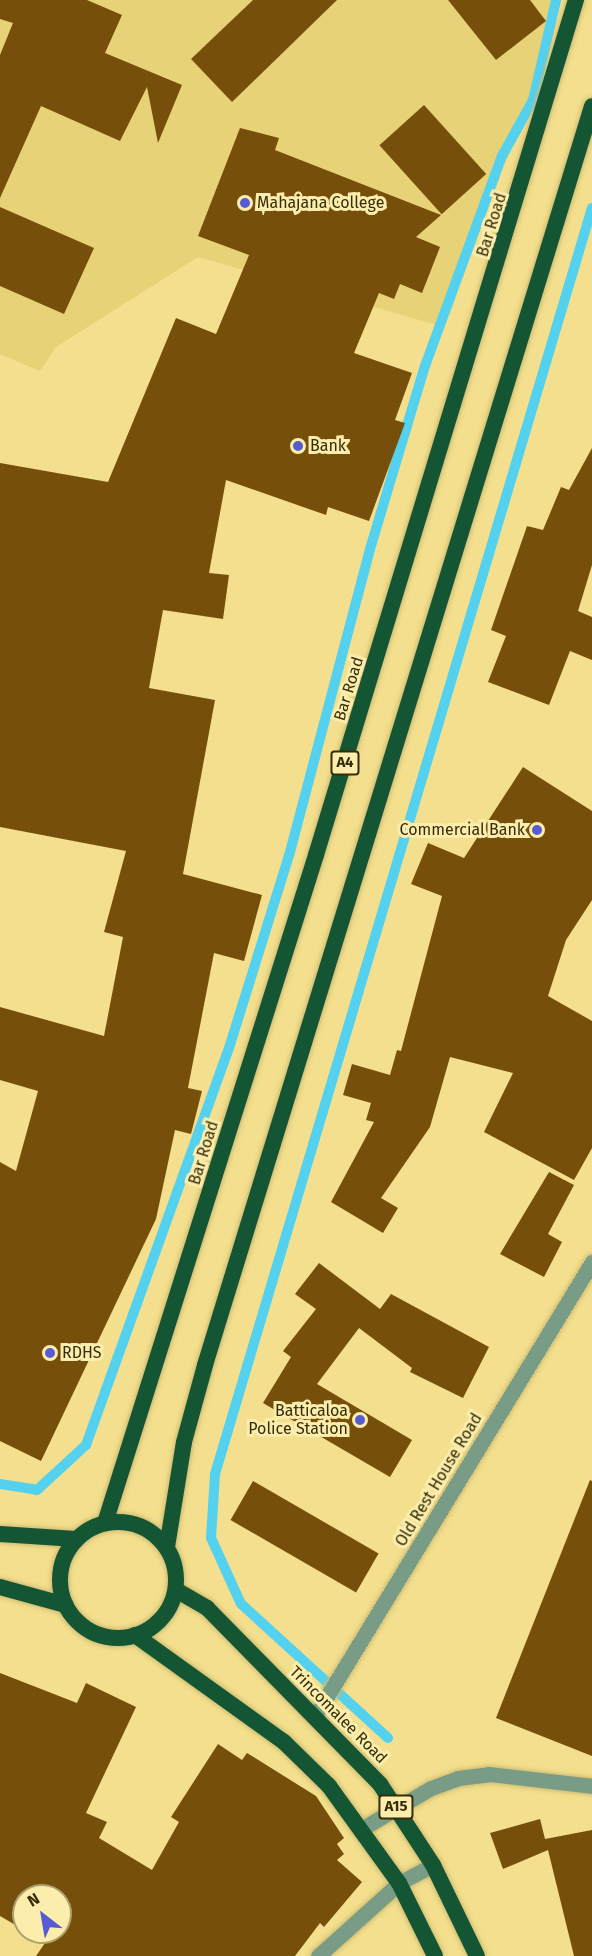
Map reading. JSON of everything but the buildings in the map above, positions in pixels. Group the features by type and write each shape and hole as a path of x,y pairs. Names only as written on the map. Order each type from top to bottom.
{"highway":[{"name":"Bar Road","path":"105,1523 327,821 576,0"},
{"path":"76,1539 61,1570 66,1605 75,1618 102,1636 135,1635 162,1618 176,1590 177,1575 167,1547 184,1442 205,1365 592,106"},
{"path":"0,1534 76,1539 105,1523 140,1525 167,1547"},
{"path":"0,1587 66,1605"},
{"name":"Trincomalee Road","path":"176,1590 207,1608 361,1761 396,1808 433,1865 477,1956"},
{"name":"A15","path":"135,1635 284,1742 363,1828 399,1883 435,1956"}],"street":[{"name":"Old Rest House Road","path":"315,1716 592,1262"},
{"path":"363,1828 431,1788 489,1774 592,1786"},
{"path":"318,1956 399,1883 433,1865"}],"shaded area":[{"name":"Mahajana College","path":"0,0 561,0 537,102 507,158 444,327 198,257 56,347 40,371 0,354"}],"waterway":[{"path":"0,1484 37,1490 86,1445 229,1048 290,852 370,549 425,366 502,156 533,100 556,0"},
{"path":"388,1738 241,1604 211,1538 215,1474 592,208"}],"place":[{"name":"Mahajana College","path":"245,203"},
{"name":"Bank","path":"298,446"},
{"name":"Commercial Bank","path":"537,830"},
{"name":"RDHS","path":"50,1353"},
{"name":"Batticaloa Police Station","path":"360,1420"}]}
